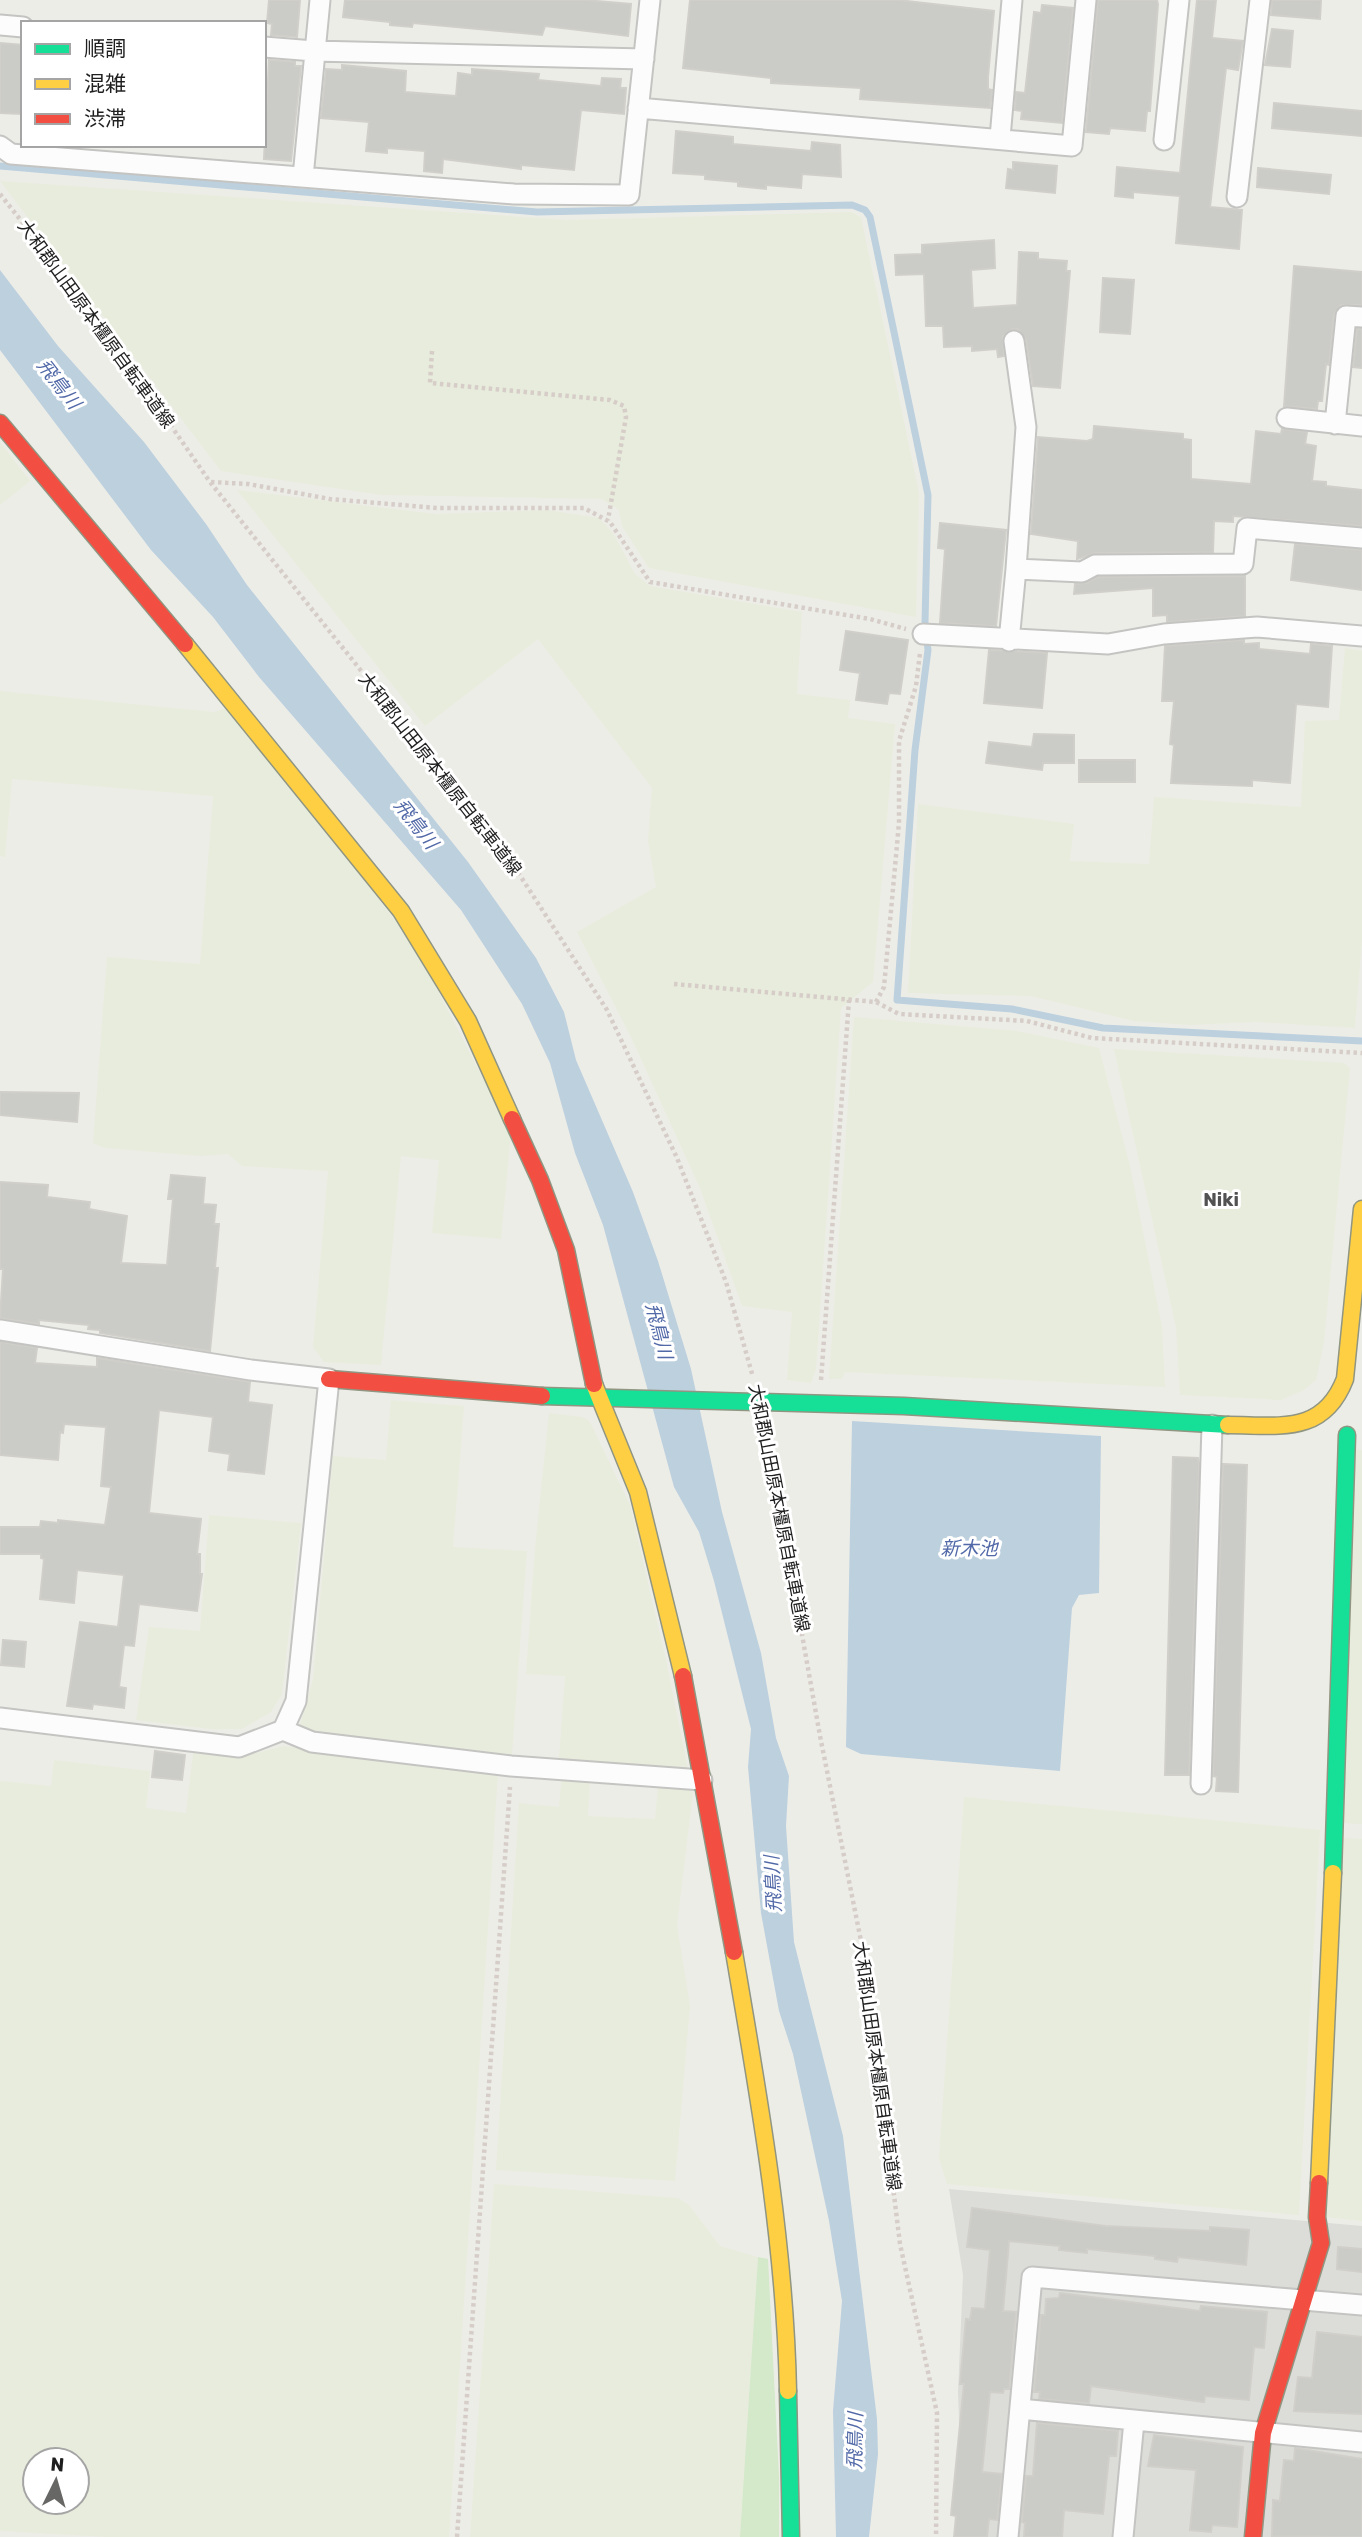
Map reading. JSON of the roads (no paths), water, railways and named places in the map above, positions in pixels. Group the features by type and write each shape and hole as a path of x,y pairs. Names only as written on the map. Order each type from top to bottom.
{"street":[{"path":"303,177 320,0"},
{"path":"0,146 11,154 514,194 629,195 650,0"},
{"path":"1000,138 1012,0"},
{"path":"638,108 1072,146 1086,0"},
{"path":"1164,139 1179,0"},
{"path":"1237,197 1260,0"},
{"path":"0,25 21,27"},
{"path":"266,47 314,51 644,60"},
{"path":"1335,424 1346,316 1362,317"},
{"path":"1009,641 1026,427 1014,341"},
{"path":"1287,418 1362,426"},
{"path":"0,423 334,824 401,911 468,1021 540,1180 566,1250 603,1396 638,1492 690,1705 747,2020 780,2248 788,2379 792,2537"},
{"path":"1016,569 1082,572 1095,565 1243,564 1247,528 1362,538"},
{"path":"923,634 1009,641 1108,644 1164,634 1256,627 1362,636"},
{"path":"0,1330 251,1370 552,1397 603,1396 819,1403 1212,1425 1299,1426 1324,1413 1340,1392 1345,1379 1362,1209"},
{"path":"283,1730 296,1700 330,1379"},
{"path":"1253,2537 1263,2433 1321,2243 1317,2217 1355,1436 1324,1413"},
{"path":"1201,1784 1212,1425"},
{"path":"0,1718 239,1747 283,1730 312,1742 511,1766 702,1780"},
{"path":"1008,2537 1032,2277 1362,2305"},
{"path":"1020,2409 1362,2442"},
{"path":"1123,2537 1134,2421"}],"water":[{"name":"飛鳥川","path":"0,270 58,346 144,442 206,524 247,585 468,862 536,958 564,1012 576,1060 633,1192 658,1261 691,1369 722,1512 761,1653 776,1738 789,1776 786,1826 794,1942 843,2136 877,2419 878,2454 869,2537 836,2537 833,2411 842,2301 829,2221 793,2054 779,2011 761,1913 748,1767 751,1729 714,1581 699,1532 674,1487 603,1225 575,1153 550,1063 522,1004 461,910 259,677 213,617 151,550 0,350"},
{"name":"新木池","path":"852,1421 1101,1436 1099,1593 1079,1595 1072,1608 1060,1771 861,1754 846,1747"}],"waterway":[{"path":"0,166 537,212 852,205 865,210 870,217 928,495 925,622 928,650 915,750 897,1000 1012,1009 1103,1028 1362,1041"}],"district":[{"name":"Niki","path":"1221,1199"}]}
